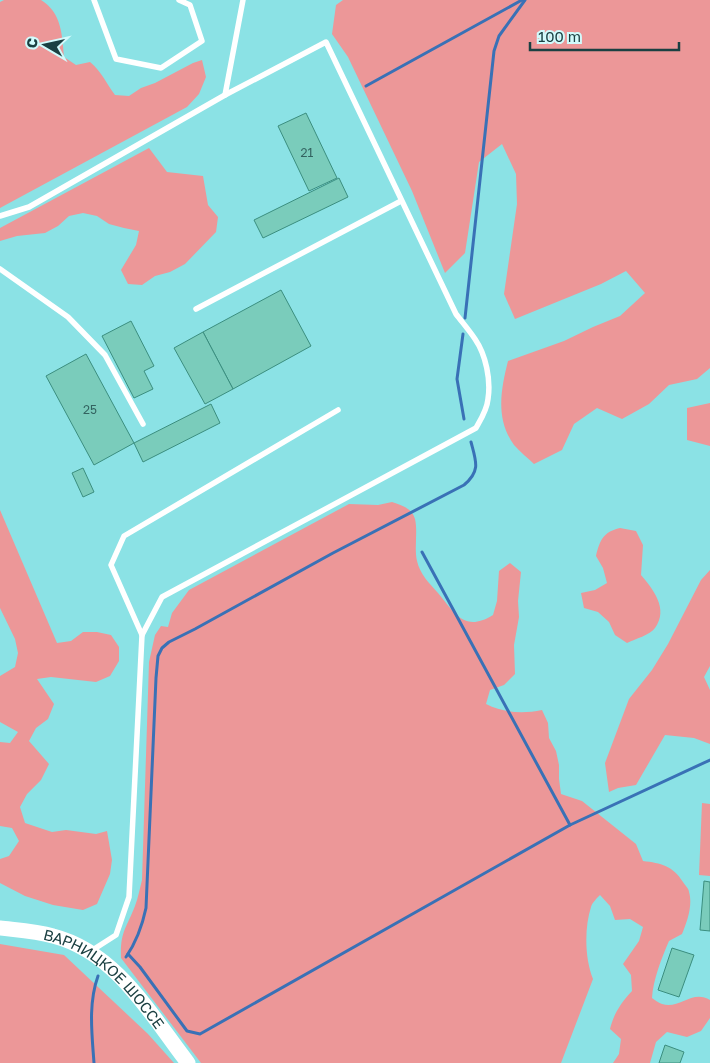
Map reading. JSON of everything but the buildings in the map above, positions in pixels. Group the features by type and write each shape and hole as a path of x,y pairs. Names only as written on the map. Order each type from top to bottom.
{"street":[{"name":"ВАРНИЦКОЕ ШОССЕ","path":"0,928 54,936 91,951 130,986 188,1063"}],"lane":[{"path":"94,0 116,59 161,68 202,41 190,5 179,0"},
{"path":"225,95 243,0"},
{"path":"0,216 29,207 225,95 326,42 456,314 476,340 483,355 487,371 488,400 484,415 476,428 162,597 142,635 129,897 116,935 91,951"},
{"path":"196,309 401,201"},
{"path":"0,270 68,317 105,355 143,424"},
{"path":"142,635 111,565 124,536 338,410"}],"shaded area":[{"path":"4,0 41,0 48,5 60,25 64,57 76,65 90,62 101,74 115,95 129,96 141,88 202,60 206,77 199,94 187,107 0,208 0,2"},
{"path":"343,0 710,0 710,368 697,379 669,385 649,404 622,419 597,408 574,424 562,450 534,464 514,445 504,425 501,404 503,382 508,361 564,341 620,316 645,293 626,271 601,284 515,319 504,294 517,204 516,174 502,144 479,162 465,253 445,273 412,191 348,57 332,34 336,5"},
{"path":"149,148 167,172 203,176 208,205 218,217 216,232 185,264 170,272 155,276 142,285 128,284 121,270 136,245 139,231 109,224 97,216 83,213 69,216 58,226 45,233 17,236 0,241 0,228"},
{"path":"710,403 710,446 687,440 687,408"},
{"path":"392,502 406,507 414,515 416,524 416,556 420,570 428,582 461,618 475,622 493,615 497,601 499,571 510,563 521,572 518,601 519,617 514,645 515,674 504,685 490,690 486,704 514,712 542,710 548,723 549,738 556,751 561,794 582,801 636,844 643,861 661,864 671,869 688,890 690,902 686,924 682,934 669,941 656,976 652,998 661,1004 668,1005 691,998 703,997 710,1000 710,1018 701,1031 687,1037 667,1032 656,1042 650,1063 613,1063 619,1054 621,1039 610,1029 618,1008 632,991 631,975 623,964 639,941 643,927 630,919 615,920 610,906 600,895 592,905 586,934 588,962 593,979 561,1063 201,1063 121,958 124,931 136,903 142,880 149,662 155,635 161,626 168,627 172,613 189,590 349,504 378,505"},
{"path":"0,510 57,643 71,641 83,632 97,632 111,635 119,647 119,661 110,676 96,682 51,677 37,679 54,704 48,719 36,728 29,741 49,764 41,780 27,794 20,807 25,823 52,832 66,830 96,834 107,831 112,860 110,874 97,904 83,910 53,905 25,896 0,883 0,859 9,856 19,841 12,828 0,826 0,742 10,743 18,732 0,722 0,676 15,667 18,653 15,639 0,608"},
{"path":"620,528 636,531 643,545 641,575 654,593 660,607 659,621 655,628 646,635 627,643 615,635 609,622 598,612 584,608 581,593 595,590 607,583 603,568 596,556 599,545 606,534"},
{"path":"710,570 710,666 704,677 710,690 710,744 694,738 665,735 636,785 618,788 609,792 605,763 629,699 652,670 668,644 701,580"},
{"path":"702,803 710,804 710,876 699,875"},
{"path":"0,944 64,955 148,1034 174,1063 0,1063"}],"waterway":[{"path":"366,86 522,0"},
{"path":"465,318 494,51 499,36 525,0"},
{"path":"463,334 457,379 464,419"},
{"path":"126,957 139,934 146,908 156,678 158,656 162,648 169,642 333,553 464,485 473,475 476,465 471,442"},
{"path":"422,552 570,825"},
{"path":"128,954 140,967 187,1031 200,1034 570,825 710,760"},
{"path":"94,1063 92,1008 98,976"}]}
